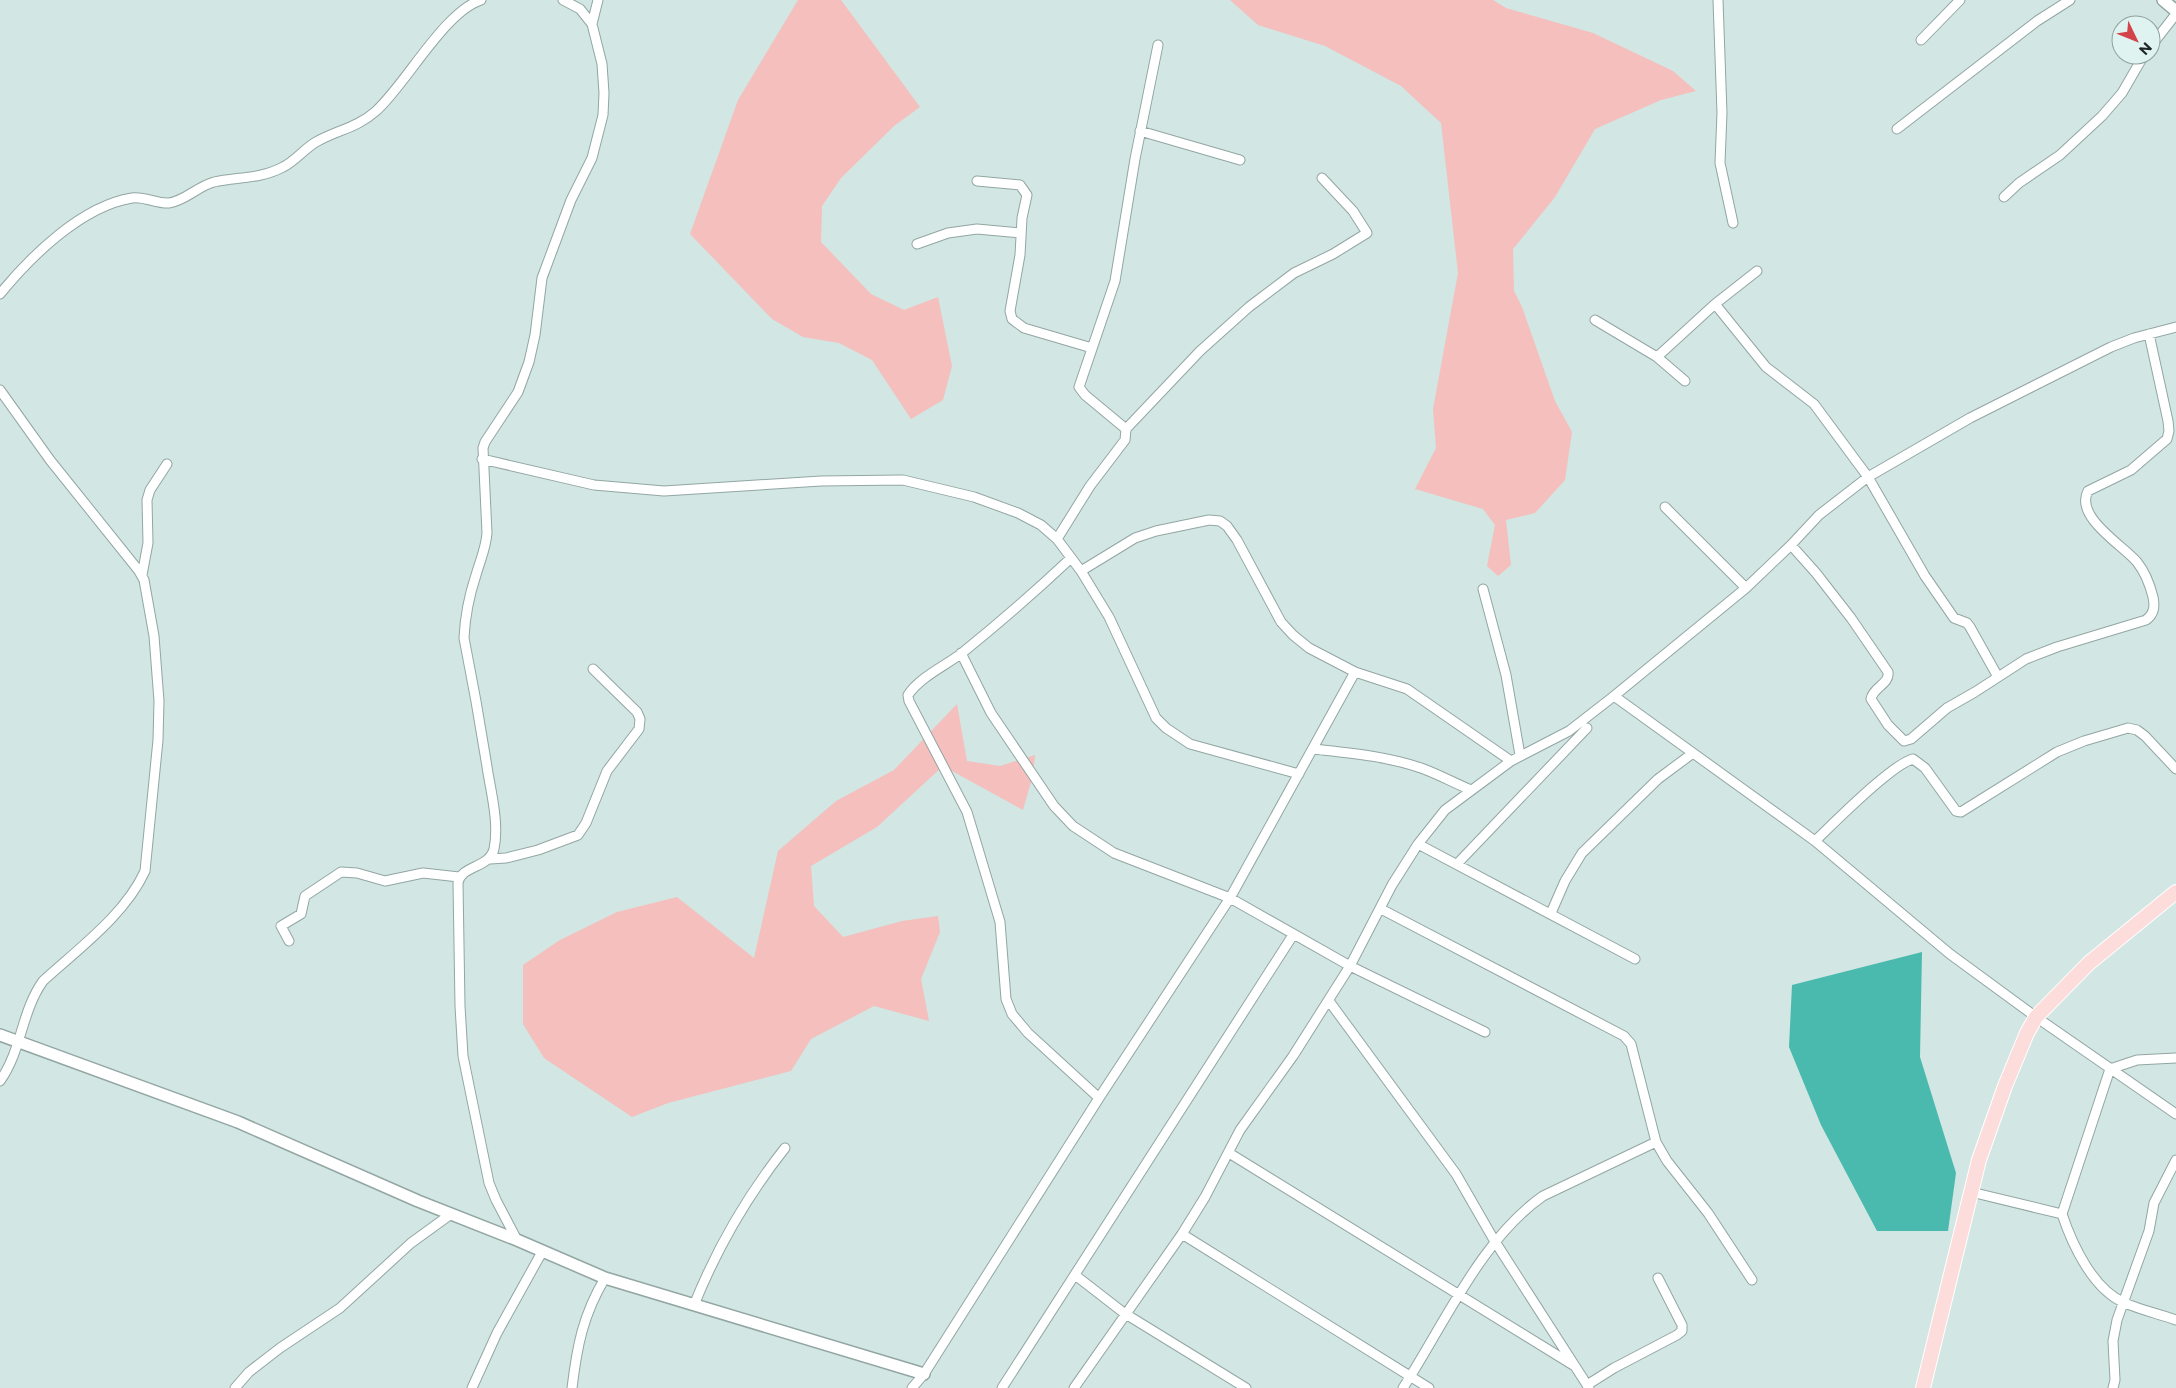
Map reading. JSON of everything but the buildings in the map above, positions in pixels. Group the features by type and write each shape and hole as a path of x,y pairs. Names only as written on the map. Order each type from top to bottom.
{"main road":[{"path":"1923,1388 1971,1192 1990,1125 2021,1047 2036,1017 2089,963 2176,892"}],"street":[{"path":"0,294 44,248 84,216 124,199 135,197 170,203 200,187 214,182 262,175 282,168 315,143 353,128 375,112 394,94 419,58 460,11 472,3 481,0"},
{"path":"490,859 494,849 495,835 492,798 464,638 464,619 475,576 486,544 487,533 482,459 485,442 518,392 526,370 535,335 542,278 571,200 592,158 603,115 602,64 592,24 580,10 563,0"},
{"path":"592,24 598,0"},
{"path":"1718,0 1722,113 1720,163 1733,223"},
{"path":"1921,40 1960,0"},
{"path":"1897,129 2037,21 2070,0"},
{"path":"2161,32 2176,12 2164,0"},
{"path":"1126,429 1085,395 1079,387 1117,274 1140,131 1158,45"},
{"path":"2004,196 2019,183 2060,155 2102,116 2122,93 2138,65"},
{"path":"1140,131 1240,160"},
{"path":"1057,539 1090,486 1124,440 1126,429 1200,351 1249,308 1294,273 1333,254 1366,233 1353,211 1322,178"},
{"path":"977,180 1020,185 1025,189 1027,195 1022,218 1020,255 1010,311 1012,319 1024,328 1092,348"},
{"path":"917,244 948,233 977,229 1021,233"},
{"path":"1657,357 1715,304 1757,271"},
{"path":"1715,304 1766,367 1814,404 1868,477 1925,576 1954,618 1970,626 1998,677"},
{"path":"1595,320 1657,357 1684,381"},
{"path":"1076,1387 1124,1314 1182,1234 1229,1153 1240,1130 1293,1056 1329,1001 1350,966 1392,886 1418,844 1445,810 1520,755 1569,731 1614,696 1746,588 1819,515 1868,477 1970,418 2111,347 2176,327"},
{"path":"1791,545 1834,596 1888,672 1888,678 1873,692 1871,700 1875,708 1902,740 1909,741 1947,708 2038,654 2146,620 2151,617 2154,609 2146,576 2137,562 2103,534 2086,501 2088,491 2131,470 2167,439 2169,431 2168,421 2149,334"},
{"path":"1,389 50,460 142,575"},
{"path":"482,459 594,485 664,491 820,481 903,480 974,497 1018,513 1041,525 1057,539 1081,571 1109,617 1156,718 1166,728 1190,744 1299,774"},
{"path":"0,1081 20,1041 25,1016 33,996 43,981 125,904 139,886 145,871 158,740 159,701 154,636 142,575 148,543 147,500 150,490 167,464"},
{"path":"1665,507 1746,588"},
{"path":"1081,571 1135,538 1156,531 1200,522 1220,521 1227,526 1237,540 1281,622 1293,635 1309,648 1355,672 1407,689 1511,761"},
{"path":"1071,558 1046,582 961,653 910,691 908,695 909,701 967,812 1000,922 1006,999 1012,1014 1028,1033 1099,1098"},
{"path":"1483,589 1506,675 1520,755"},
{"path":"961,653 991,713 1054,806 1073,826 1114,853 1230,898 1350,966 1485,1032"},
{"path":"288,941 281,926 301,914 305,896 341,872 357,873 385,881 423,873 459,877 490,859 506,858 538,850 578,835 586,823 607,770 639,729 640,719 636,712 593,669"},
{"path":"912,1388 924,1374 1099,1098 1230,898 1355,672"},
{"path":"1614,696 1815,841 1928,937 2110,1070 2176,1114"},
{"path":"1457,864 1587,728"},
{"path":"1815,841 1886,776 1908,761 1914,760 1925,768 1956,811 1961,812 2057,752 2084,741 2128,728 2137,730 2145,736 2176,769"},
{"path":"1313,749 1372,756 1396,761 1421,768 1471,790"},
{"path":"1551,913 1564,881 1582,853 1658,780 1693,753"},
{"path":"1418,844 1551,913 1635,960"},
{"path":"459,877 460,1006 464,1056 489,1183 517,1240"},
{"path":"1381,909 1624,1036 1631,1044 1656,1142 1671,1167 1708,1213 1752,1280"},
{"path":"1002,1388 1293,935"},
{"path":"1329,1001 1456,1174 1494,1240 1588,1386 1614,1368 1677,1335 1682,1330 1682,1325 1658,1278"},
{"path":"0,1035 20,1041 63,1060 238,1122 450,1214 517,1240 605,1278 924,1374"},
{"path":"2110,1070 2137,1060 2176,1058"},
{"path":"2110,1070 2062,1214 2079,1254 2094,1277 2123,1303 2176,1320"},
{"path":"1403,1388 1494,1240 1529,1206 1543,1196 1656,1142"},
{"path":"694,1305 706,1274 736,1218 762,1176 785,1148"},
{"path":"1229,1153 1576,1367"},
{"path":"2113,1388 2115,1380 2114,1331 2149,1231 2154,1203 2176,1160"},
{"path":"1971,1192 2062,1214"},
{"path":"235,1388 249,1372 280,1348 340,1308 411,1243 450,1214"},
{"path":"1182,1234 1429,1388"},
{"path":"472,1388 497,1333 542,1252"},
{"path":"1075,1274 1124,1314 1246,1388"},
{"path":"572,1388 583,1324 592,1300 605,1278"}],"shaded area":[{"path":"798,0 841,0 920,107 894,126 841,178 822,206 821,242 871,294 904,310 938,297 952,366 943,400 911,419 872,360 839,343 803,337 772,319 690,234 738,100"},
{"path":"1230,0 1493,0 1506,8 1593,33 1673,71 1696,91 1661,100 1595,129 1555,197 1513,249 1514,291 1522,307 1555,401 1572,432 1565,480 1535,513 1506,520 1511,565 1498,576 1487,566 1495,525 1483,509 1415,489 1436,448 1433,409 1458,273 1441,123 1401,86 1325,46 1258,25"},
{"path":"957,704 967,761 1000,766 1035,755 1033,775 1023,810 943,766 877,827 811,866 814,906 843,937 902,921 938,916 940,932 921,979 929,1021 874,1006 811,1039 791,1071 668,1103 632,1117 544,1058 523,1024 523,965 560,940 617,912 677,897 754,958 778,851 836,801 894,770"}],"water":[{"path":"1922,952 1920,1057 1956,1173 1948,1231 1877,1231 1821,1125 1789,1047 1792,985"}]}
